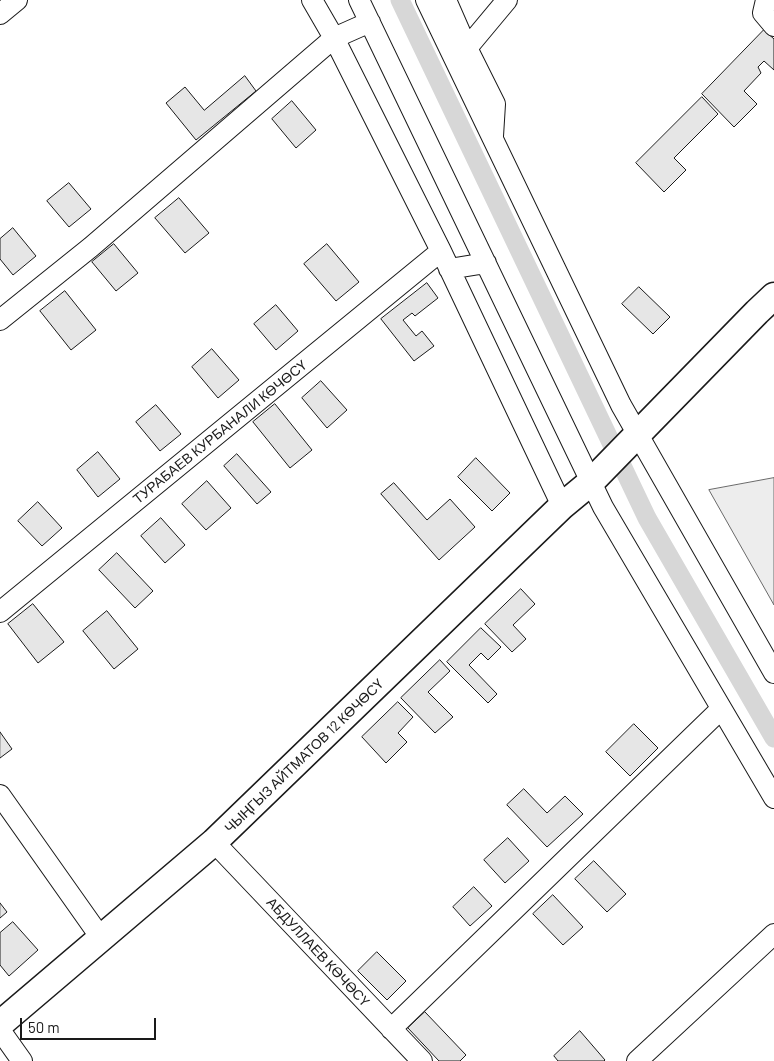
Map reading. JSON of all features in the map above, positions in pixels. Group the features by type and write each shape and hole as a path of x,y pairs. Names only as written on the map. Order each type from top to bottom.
{"main road":[{"name":"ЧЫҢГЫЗ АЙТМАТОВ 12 КӨЧӨСҮ","path":"0,1024 214,842 562,506 594,479 774,296"}],"street":[{"path":"0,14 17,0"},
{"path":"312,0 334,38 441,251 562,506"},
{"path":"359,0 486,263 594,479 603,507 774,798"},
{"path":"426,0 621,406 634,438 774,673"},
{"path":"446,0 466,48 495,104 493,138"},
{"path":"466,48 507,0"},
{"path":"766,0 763,13 774,26"},
{"path":"0,320 91,247 334,38 370,22"},
{"name":"ТУРАБАЕВ КУРБАНАЛИ КӨЧӨСҮ","path":"0,612 441,251"},
{"path":"449,269 486,263"},
{"path":"391,1029 721,709"},
{"path":"0,795 101,938"},
{"name":"АБДУЛЛАЕВ КӨЧӨСҮ","path":"214,842 422,1061"},
{"path":"637,1061 774,934"},
{"path":"0,1030 22,1061"}],"shaded area":[{"path":"774,478 774,605 709,490"}],"building":[{"path":"764,30 774,39 774,70 764,61 758,67 761,73 744,91 757,104 734,127 702,94"},
{"path":"245,76 256,91 196,140 166,103 185,87 204,110"},
{"path":"702,97 718,114 674,158 686,170 664,192 636,163"},
{"path":"292,101 316,130 296,148 272,119"},
{"path":"69,183 91,209 69,227 47,201"},
{"path":"179,198 209,233 185,253 155,218"},
{"path":"13,228 36,256 13,275 0,259 0,239"},
{"path":"114,244 138,273 116,291 92,262"},
{"path":"327,244 359,282 336,301 304,264"},
{"path":"427,283 438,298 415,316 412,313 403,320 416,336 422,331 434,346 414,361 381,319"},
{"path":"639,287 670,317 653,334 622,304"},
{"path":"65,291 96,330 71,350 40,311"},
{"path":"276,305 298,331 276,350 254,324"},
{"path":"212,349 239,380 218,398 192,367"},
{"path":"321,381 347,410 327,428 302,398"},
{"path":"275,404 312,450 290,468 253,422"},
{"path":"156,405 181,434 160,451 136,422"},
{"path":"98,452 120,479 98,497 77,470"},
{"path":"237,454 271,492 257,504 224,466"},
{"path":"476,458 510,493 492,511 458,477"},
{"path":"207,481 231,508 206,530 182,504"},
{"path":"394,483 427,520 450,499 475,527 439,560 381,494"},
{"path":"38,502 62,528 42,546 18,521"},
{"path":"161,518 185,545 165,563 141,536"},
{"path":"117,553 153,591 135,608 99,570"},
{"path":"521,589 535,604 513,625 526,639 512,652 485,624"},
{"path":"33,604 64,642 38,663 8,624"},
{"path":"107,611 138,649 114,669 83,631"},
{"path":"481,628 501,647 488,660 481,653 469,665 497,694 488,703 447,662"},
{"path":"440,660 450,671 428,692 453,717 435,733 401,698"},
{"path":"398,702 413,717 398,733 407,742 386,763 362,737"},
{"path":"634,724 658,748 630,776 606,752"},
{"path":"0,732 12,749 0,758"},
{"path":"524,789 547,813 565,796 583,814 547,847 507,805"},
{"path":"508,838 529,861 505,883 484,860"},
{"path":"594,861 626,894 607,912 575,879"},
{"path":"474,887 492,906 470,926 453,907"},
{"path":"553,895 583,927 563,945 533,914"},
{"path":"0,903 7,912 0,918"},
{"path":"13,922 38,950 9,976 0,965 0,933"},
{"path":"377,952 406,981 387,1000 358,971"},
{"path":"425,1012 466,1055 460,1061 439,1061 408,1028"},
{"path":"580,1031 604,1061 558,1061 554,1056"}],"waterway":[{"path":"400,0 647,518 774,738"}]}
